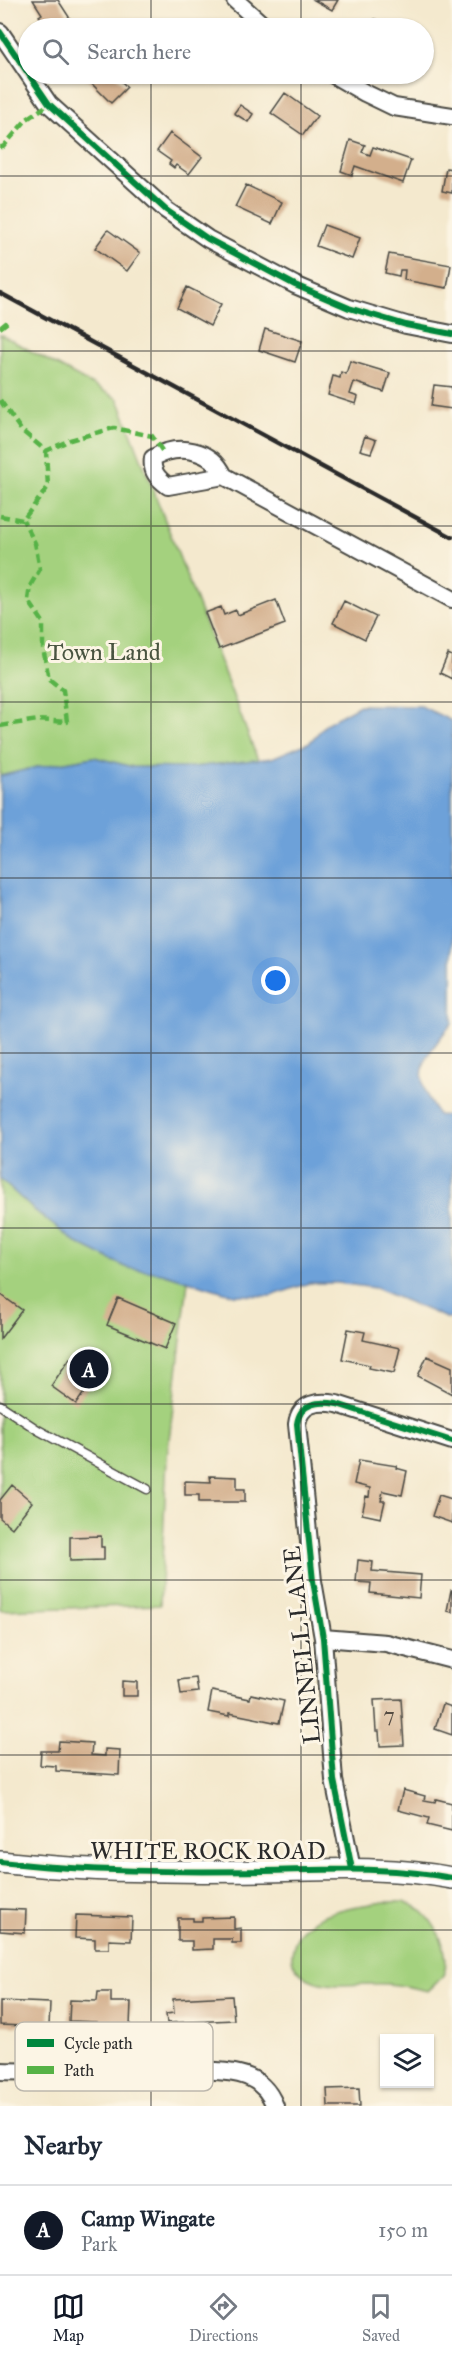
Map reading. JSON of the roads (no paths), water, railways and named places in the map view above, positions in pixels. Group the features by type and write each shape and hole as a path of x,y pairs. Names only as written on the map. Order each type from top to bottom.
{"street":[{"path":"235,0 255,18"},
{"path":"0,32 18,58"},
{"path":"35,84 49,104 166,210 208,239 295,285 349,308 406,325 452,334"},
{"path":"349,84 394,107 452,116"},
{"path":"224,476 452,599"},
{"name":"LINNELL LANE","path":"352,1869 334,1780 323,1638 313,1581 297,1424 298,1415 308,1404 322,1401 338,1404 452,1441"},
{"path":"323,1638 386,1643 452,1660"},
{"name":"WHITE ROCK ROAD","path":"0,1862 103,1870 402,1870 452,1878"},
{"path":"0,2071 15,2071"},
{"path":"213,2071 240,2074 255,2080 270,2093 275,2106"}],"lane":[{"path":"0,1405 38,1430 147,1490"}],"water":[{"path":"360,705 421,706 452,721 452,1023 428,1057 422,1076 424,1088 438,1115 452,1116 452,1318 446,1318 375,1288 337,1283 309,1283 271,1296 234,1295 162,1273 127,1268 75,1242 34,1210 0,1179 0,776 94,757 133,767 184,768 272,758 310,742 327,723"}],"railway":[{"path":"0,293 452,537"}],"place":[{"name":"Camp Wingate","path":"89,1369"}],"park label":[{"name":"Town Land","path":"104,652"}]}
